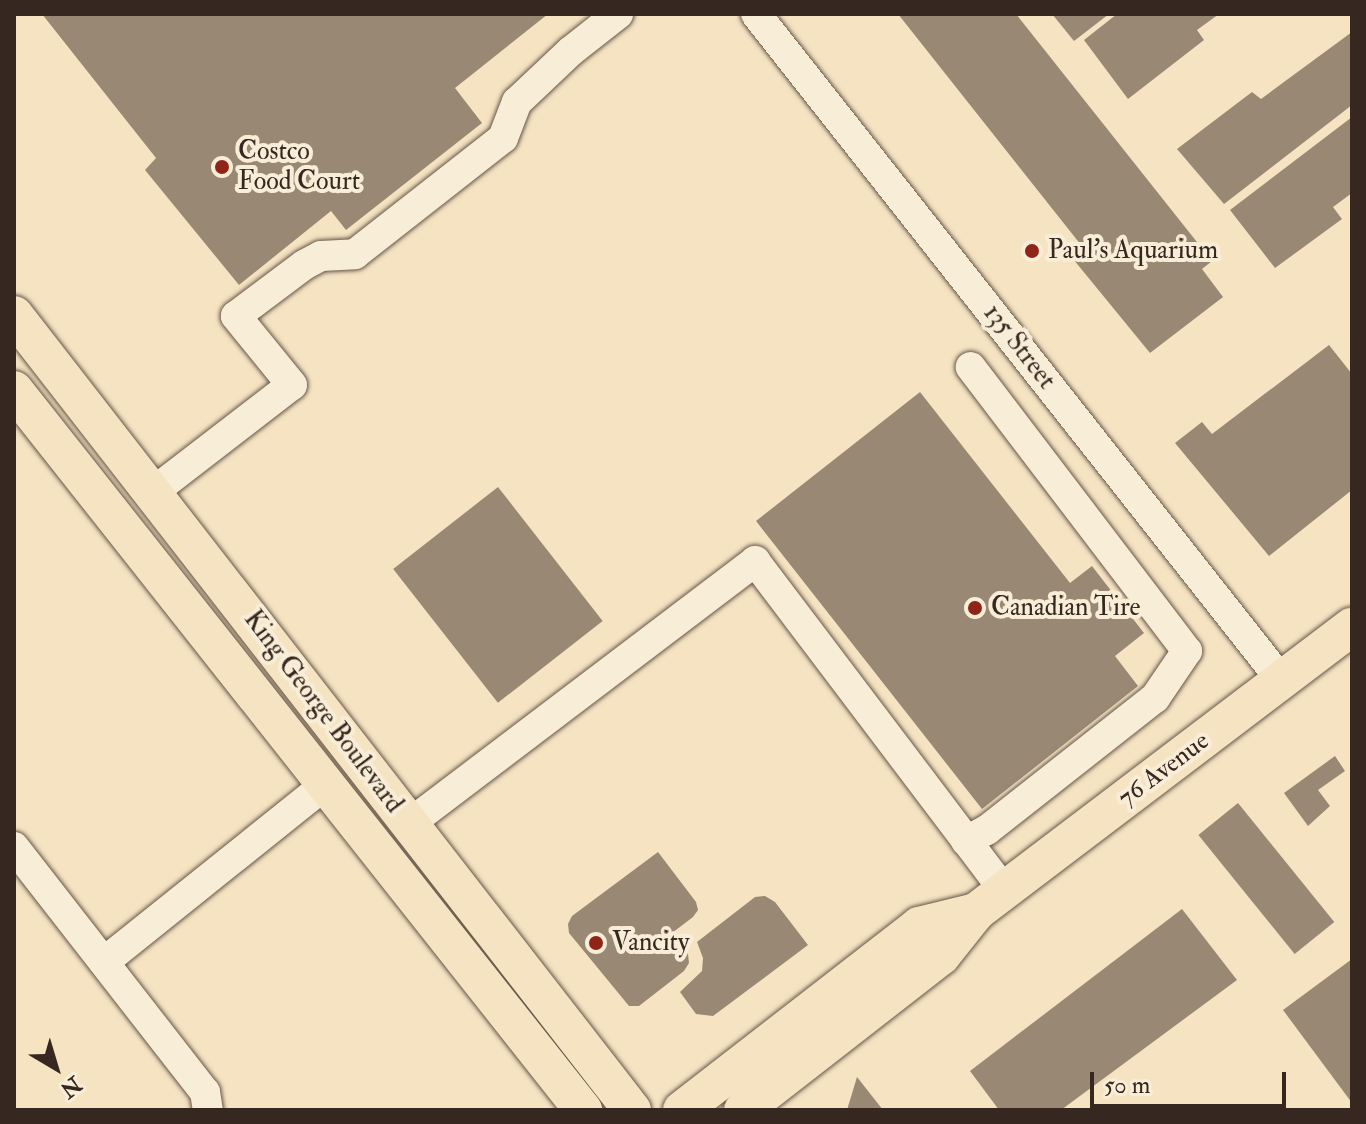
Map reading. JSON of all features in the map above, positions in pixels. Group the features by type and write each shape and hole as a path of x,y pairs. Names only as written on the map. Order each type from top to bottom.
{"main road":[{"name":"King George Boulevard","path":"14,315 632,1110"},
{"name":"King George Boulevard","path":"14,390 326,784 554,1094 583,1110"},
{"name":"76 Avenue","path":"743,1110 941,956 990,901 1352,627"},
{"name":"76 Avenue","path":"682,1110 919,926 990,901"}],"street":[{"path":"153,492 292,385 236,316 304,265 321,256 355,254 503,138 517,102 571,51 618,14"},
{"name":"135 Street","path":"756,14 1282,681"},
{"path":"990,392 1030,361"},
{"path":"966,841 987,830 1155,698 1187,651 971,367"},
{"path":"409,824 755,561 966,841 990,901"},
{"path":"104,962 326,784"},
{"path":"14,847 205,1092 208,1110"}],"building":[{"path":"42,14 548,14 455,88 482,123 346,230 331,211 239,285 145,170 156,158"},
{"path":"898,14 1016,14 1212,261 1202,269 1223,297 1150,353 1069,254 1081,245"},
{"path":"1052,14 1109,14 1074,41"},
{"path":"1117,14 1219,14 1197,30 1204,40 1128,99 1084,40"},
{"path":"1352,32 1352,105 1224,204 1177,149 1252,92 1261,99"},
{"path":"1352,117 1352,193 1333,207 1342,219 1275,268 1230,210"},
{"path":"1329,345 1352,374 1352,490 1269,556 1175,443 1202,422 1212,434"},
{"name":"Canadian Tire","path":"920,392 1070,583 1092,566 1144,633 1115,656 1138,686 982,809 756,521"},
{"path":"498,487 603,621 498,703 393,569"},
{"path":"1335,756 1345,771 1318,790 1330,806 1308,826 1284,793"},
{"path":"1238,803 1334,922 1295,954 1198,835"},
{"path":"658,852 696,902 698,910 693,917 672,933 688,954 689,963 684,971 639,1006 629,1006 569,933 568,924 572,916"},
{"path":"765,896 775,902 808,945 713,1016 696,1014 680,992 702,971 703,958 697,942 755,897"},
{"path":"1182,909 1237,980 1061,1110 999,1110 970,1071"},
{"path":"1352,959 1352,1103 1283,1010"},
{"path":"857,1077 883,1110 847,1110"}],"place":[{"name":"Costco Food Court","path":"222,167"},
{"name":"Paul's Aquarium","path":"1032,251"},
{"name":"Canadian Tire","path":"975,608"},
{"name":"Vancity","path":"596,943"}]}
